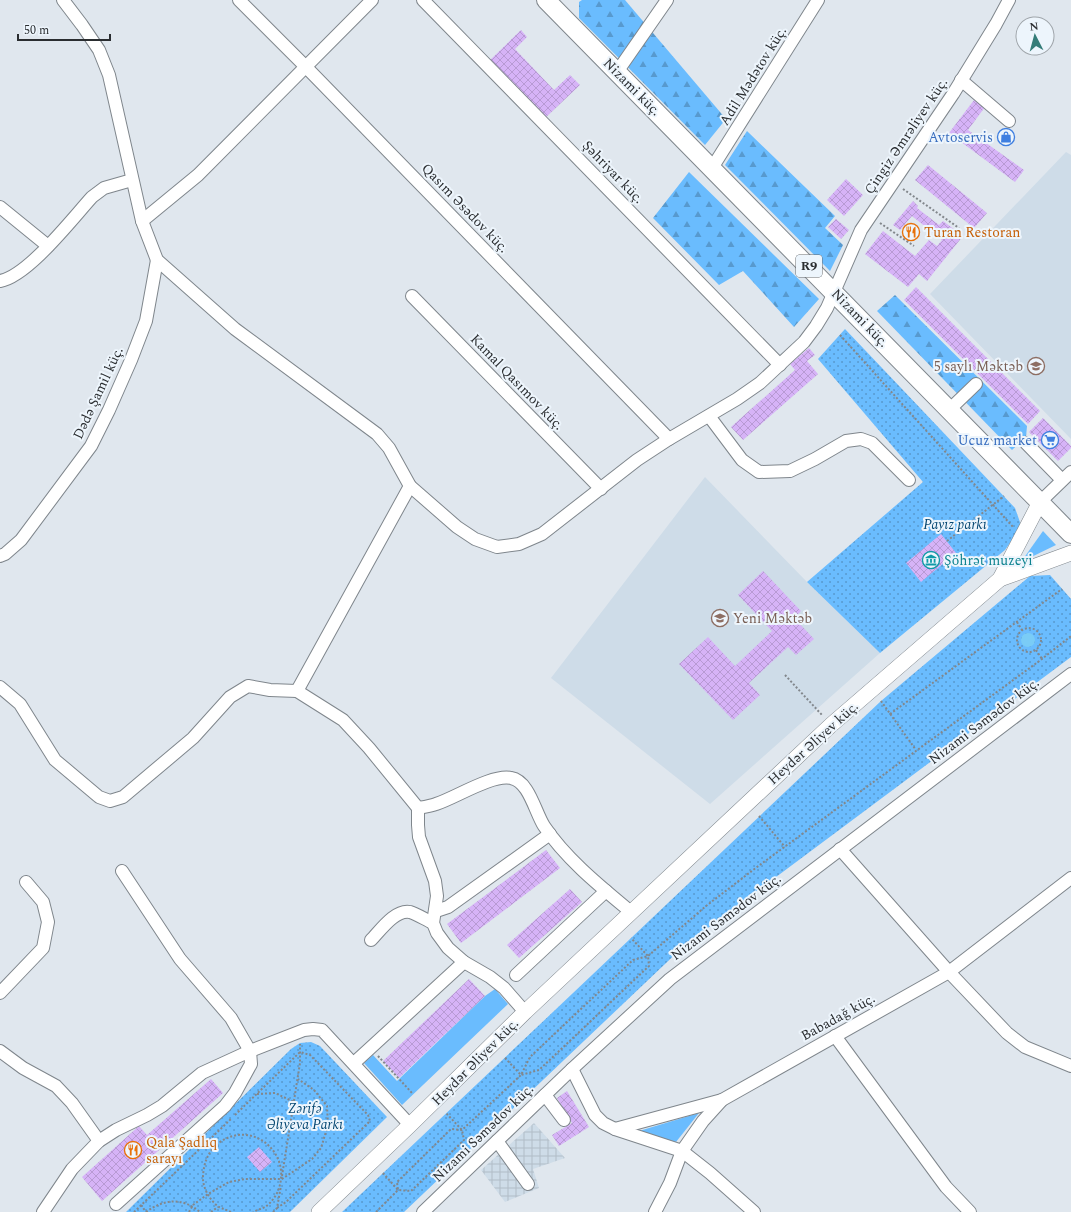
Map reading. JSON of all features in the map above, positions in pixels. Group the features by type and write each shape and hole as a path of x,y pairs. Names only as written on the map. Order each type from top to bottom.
{"highway":[{"name":"Nizami küç.","path":"546,0 1071,534"}],"main road":[{"path":"1000,579 1040,502"},
{"path":"1000,579 1071,553"},
{"name":"Heydər Əliyev küç.","path":"319,1212 525,1012 831,725 1000,579"}],"street":[{"path":"63,0 99,50 109,75 142,221 157,260"},
{"name":"Qasım Əsədov küç.","path":"239,0 669,439"},
{"path":"142,221 198,175 372,0"},
{"name":"Şəhriyar küç.","path":"424,0 780,364"},
{"path":"617,72 667,0"},
{"name":"Adil Mədətov küç.","path":"712,168 818,0"},
{"name":"Çingiz Əmrəliyev küç.","path":"157,260 235,329 378,434 389,448 410,486 457,527 476,539 497,548 518,544 542,534 637,460 669,439 710,416 754,387 804,342 816,326 834,292 854,244 869,216 961,80 1009,0"},
{"path":"961,80 1009,121"},
{"path":"0,282 5,281 26,268 92,197 104,188 132,180"},
{"path":"0,207 48,246"},
{"name":"Dədə Şamil küç.","path":"0,556 5,554 21,540 91,446 109,410 146,321 157,260"},
{"name":"Kamal Qasımov küç.","path":"412,296 601,489"},
{"path":"949,410 976,384"},
{"path":"710,416 742,460 759,472 790,471 815,459 846,441 861,439 872,443 910,480"},
{"path":"1026,443 1067,476 1040,502"},
{"path":"297,691 410,486"},
{"name":"Nizami Səmədov küç.","path":"423,1212 545,1094 670,979 1071,674"},
{"path":"0,687 20,704 55,760 99,797 110,801 123,797 193,738 230,697 248,686 270,690 297,691 343,720 369,748 418,808 418,826 420,837 435,881 437,896 434,917 437,933 448,948 464,962 490,977 504,988 525,1012"},
{"path":"418,808 437,804 498,778 511,778 523,784 543,824 576,864 631,912"},
{"path":"371,940 395,915 410,912 434,917 550,834"},
{"path":"840,849 949,972 1007,1033 1025,1047 1071,1066"},
{"path":"116,1204 225,1106 235,1093 251,1064 250,1051 231,1018 180,959 122,871"},
{"name":"Babadağ küç.","path":"655,1212 670,1183 682,1151 703,1121 722,1100 949,972 1071,878"},
{"path":"0,993 43,948 48,922 43,902 26,882"},
{"path":"516,976 606,891"},
{"path":"354,1064 464,962"},
{"path":"43,1212 72,1169 99,1141 116,1130 162,1106 202,1073 250,1051 304,1030 322,1030 410,1125"},
{"path":"835,1036 946,1187 970,1212"},
{"path":"0,1051 24,1068 56,1086 72,1103 99,1141"},
{"path":"572,1069 595,1115 603,1123 615,1129 682,1151 710,1173 754,1212"},
{"path":"545,1094 564,1120"},
{"path":"615,1129 722,1100"},
{"path":"497,1141 528,1184"}],"path":[{"path":"892,182 959,228"},
{"path":"869,216 914,246"},
{"path":"840,335 1017,533"},
{"path":"947,542 1004,496"},
{"path":"890,714 1062,589"},
{"path":"1017,622 1022,630"},
{"path":"1029,628 1036,630 1040,636 1040,644 1036,650 1029,652 1022,650 1017,644 1017,636 1022,630 1029,628"},
{"path":"398,1190 397,1182 451,1130 462,1130 521,1075 530,1057 633,960 648,956 706,906 916,750 1042,659 1071,636"},
{"path":"1036,650 1042,659"},
{"path":"785,676 831,725"},
{"path":"881,701 916,750"},
{"path":"759,816 785,847"},
{"path":"521,1075 539,1070 649,966 648,956 631,938"},
{"path":"277,1208 298,1079 300,1043"},
{"path":"371,1048 412,1093"},
{"path":"134,1212 300,1052"},
{"path":"273,1212 286,1202 370,1120 368,1115 310,1056 300,1052"},
{"path":"504,1058 521,1075"},
{"path":"189,1212 193,1205 229,1182 245,1179 282,1179 312,1159 321,1148 328,1125 327,1106 314,1090 298,1079"},
{"path":"256,1094 275,1093 294,1102"},
{"path":"383,1173 398,1190 410,1191 464,1140 462,1130 446,1113"},
{"path":"231,1212 218,1207 208,1194 202,1178 204,1162 213,1148 226,1138 242,1135 259,1138 272,1148 280,1162 282,1179 277,1194 266,1207 253,1212"},
{"path":"376,1212 398,1190"},
{"path":"141,1206 146,1212 160,1203 177,1201 193,1205 200,1212"},
{"path":"211,1212 218,1207"}],"shaded area":[{"name":"5 saylı Məktəb","path":"1066,152 1071,155 1071,439 930,294"},
{"name":"Yeni Məktəb","path":"705,477 807,582 880,653 710,804 551,678"},
{"path":"1028,633 1033,635 1035,640 1033,645 1028,647 1023,645 1021,640 1023,635"},
{"path":"534,1123 565,1158 533,1169 539,1188 505,1202 481,1170"}],"green space":[{"path":"582,0 625,0 726,119 705,145 579,18 579,2"},
{"path":"747,131 835,216 825,228 843,245 830,271 725,165"},
{"path":"689,172 819,299 794,327 743,271 719,285 653,218"},
{"path":"895,295 1027,426 1026,437 1012,450 877,311"},
{"name":"Payız parkı","path":"845,329 1015,508 1021,525 1005,550 880,653 807,582 923,482 818,359"},
{"path":"1043,531 1056,545 1021,562"},
{"path":"1050,575 1071,599 1071,657 685,945 404,1212 342,1212 881,701 1030,576"},
{"path":"495,989 508,1004 402,1105 364,1063 373,1055 397,1081 485,996"},
{"name":"Zərifə Əliyeva Parkı","path":"311,1042 320,1046 387,1117 290,1212 126,1212 291,1049 300,1043"},
{"path":"699,1113 676,1142 639,1131"}],"building":[{"path":"521,30 527,37 515,49 554,90 570,75 580,85 543,120 488,62"},
{"path":"974,100 985,107 968,130 1024,170 1015,182 949,133"},
{"path":"928,165 987,213 974,228 915,180"},
{"path":"846,179 863,195 844,216 827,200"},
{"path":"913,201 918,206 917,208 939,225 943,221 963,236 927,281 919,274 908,287 865,254 883,231 915,256 929,240 937,246 942,240 912,216 900,230 893,225"},
{"path":"836,219 849,230 841,239 828,227"},
{"path":"916,287 1040,411 1028,424 904,300"},
{"path":"809,348 815,355 807,361 818,374 743,440 731,427 795,370 790,364"},
{"path":"1043,418 1071,446 1071,448 1058,461 1029,432"},
{"path":"941,534 956,553 921,582 906,563"},
{"path":"763,571 801,611 794,618 814,639 796,655 788,647 749,683 760,695 733,720 679,664 708,637 735,666 772,631 738,595"},
{"path":"546,850 560,868 461,943 447,924"},
{"path":"570,889 582,902 519,958 507,945"},
{"path":"469,979 485,996 399,1078 383,1061"},
{"path":"211,1079 223,1093 102,1201 82,1177 139,1126 147,1135"},
{"path":"567,1091 589,1127 559,1146 552,1135 572,1123 557,1098"},
{"path":"259,1147 272,1162 260,1172 247,1157"}],"place":[{"name":"Avtoservis","path":"1006,137"},
{"name":"Turan Restoran","path":"911,232"},
{"name":"5 saylı Məktəb","path":"1036,366"},
{"name":"Ucuz market","path":"1050,440"},
{"name":"Şöhrət muzeyi","path":"931,560"},
{"name":"Yeni Məktəb","path":"720,618"},
{"name":"Qala Şadlıq sarayı","path":"133,1150"}]}
